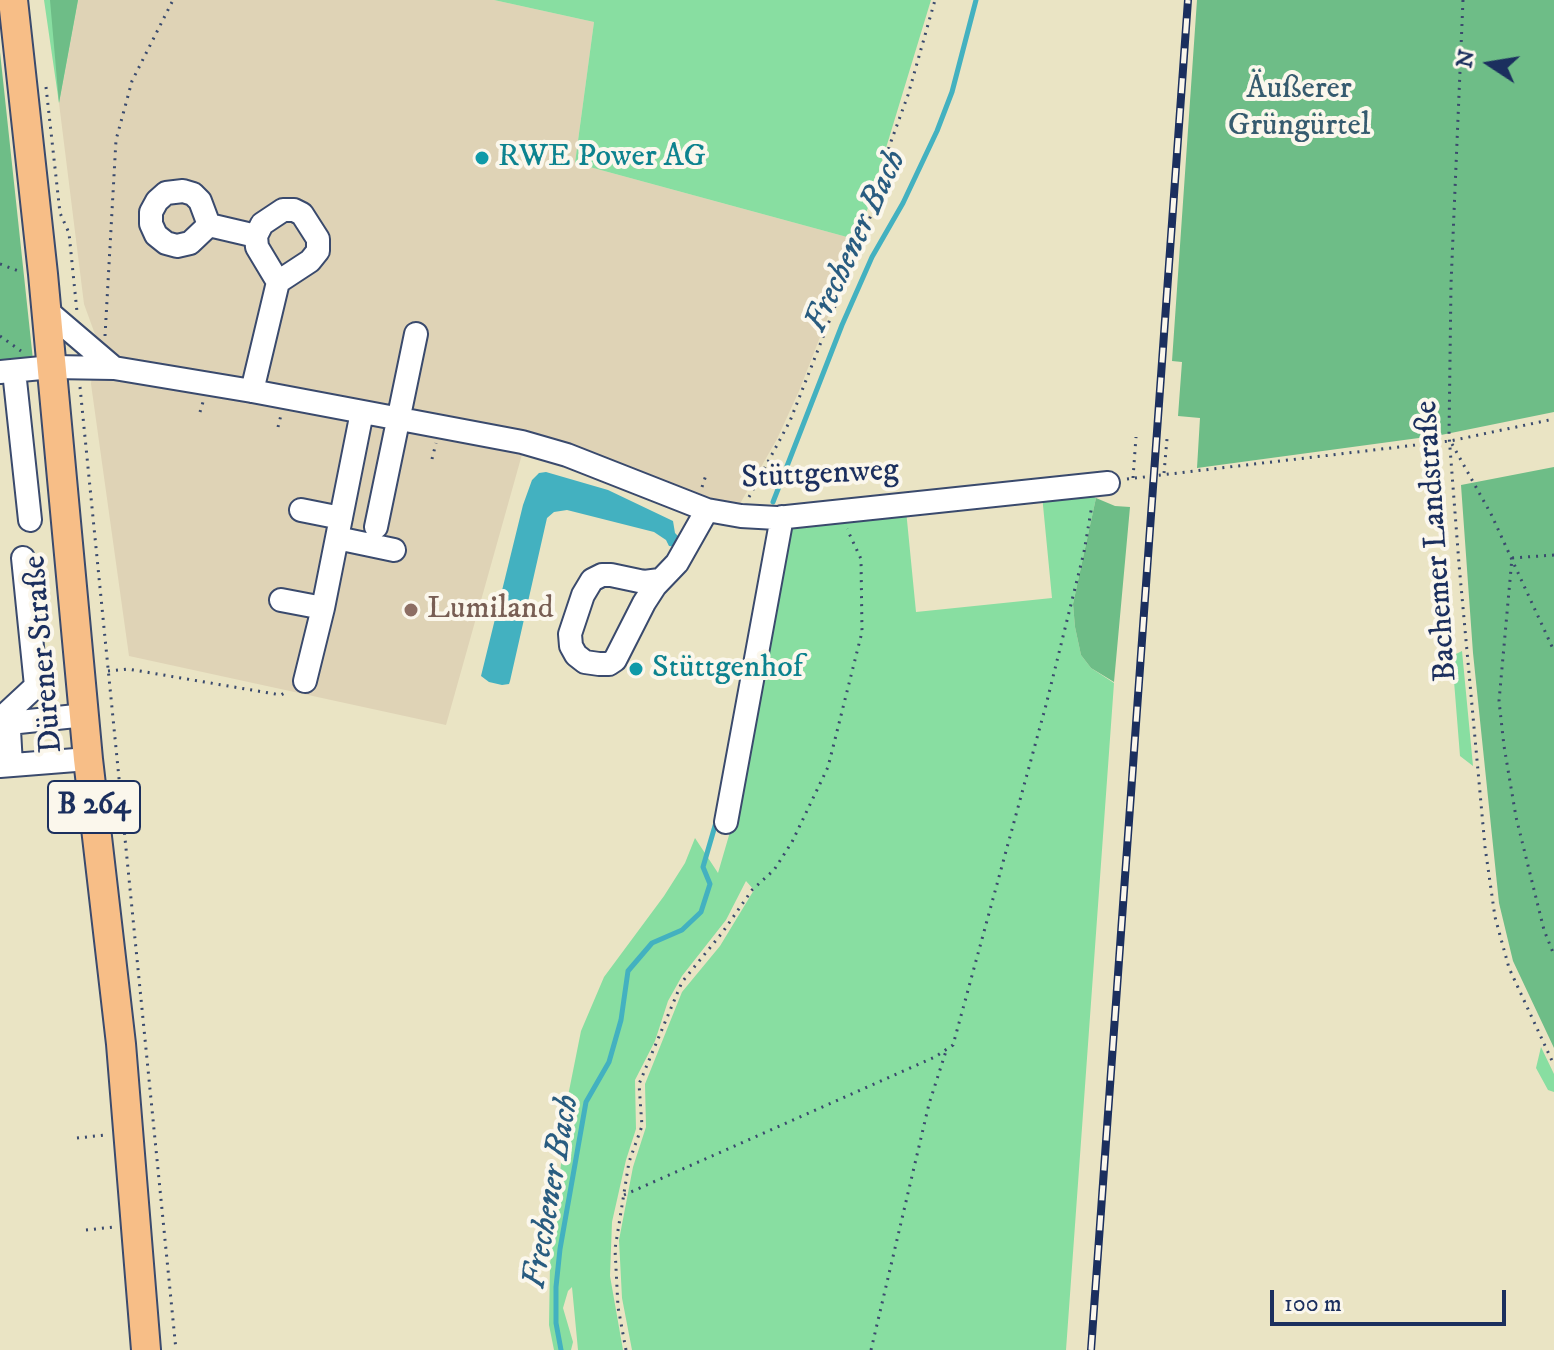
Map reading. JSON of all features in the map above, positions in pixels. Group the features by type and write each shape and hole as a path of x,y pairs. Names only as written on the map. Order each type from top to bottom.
{"main road":[{"name":"Dürener Straße","path":"13,0 46,310 66,367 88,759 121,1044 146,1350"}],"street":[{"path":"252,391 278,282 310,261 318,251 318,239 302,214 294,210 283,210 262,224 256,236 257,247 278,282"},
{"path":"209,225 256,236"},
{"path":"46,310 114,368"},
{"path":"376,527 416,334"},
{"path":"13,365 30,520"},
{"name":"Stüttgenweg","path":"13,365 114,368 522,442 567,455 707,510 741,516 776,518 1102,483"},
{"path":"305,681 323,608 362,412"},
{"path":"301,510 394,550"},
{"path":"660,580 644,582 602,575 592,580 583,595 570,634 576,655 585,662 599,664 609,664 615,660 644,603 677,563 707,510"},
{"path":"726,822 776,518"},
{"path":"23,558 36,686 3,720 6,765 88,759"},
{"path":"281,600 323,608"},
{"path":"3,720 85,715"}],"path":[{"path":"105,346 116,140 132,81 173,0"},
{"path":"741,516 790,421 871,215 935,0"},
{"name":"Bachemer Landstraße","path":"1463,0 1451,284 1450,441 1472,716 1489,882 1499,935 1509,968 1554,1065"},
{"path":"45,76 60,213 69,233 74,300 80,321"},
{"path":"0,264 28,275"},
{"path":"0,336 13,365"},
{"path":"66,367 80,399 176,1350"},
{"path":"200,412 203,403"},
{"path":"278,427 280,418"},
{"path":"624,1195 953,1045 1046,705 1102,483 1164,473 1450,441 1554,419"},
{"path":"1133,478 1136,437"},
{"path":"1164,473 1167,439"},
{"path":"1450,441 1472,476 1554,651"},
{"path":"432,459 434,452"},
{"path":"626,1350 618,1307 615,1249 629,1162 642,1126 639,1084 682,982 752,890 774,870 792,842 828,767 850,686 862,632 861,559 839,511"},
{"path":"1512,558 1554,555"},
{"path":"1512,558 1499,701 1501,726 1525,856 1544,930 1554,955"},
{"path":"108,671 128,669 281,695 305,681"},
{"path":"871,1350 926,1119 947,1050"},
{"path":"77,1138 114,1134"},
{"path":"86,1230 123,1227"}],"shaded area":[{"path":"78,0 494,0 594,22 575,163 858,240 799,391 777,439 737,509 705,503 528,433 446,725 129,656 91,384 96,337 84,304 59,103"}],"green space":[{"path":"44,0 78,0 59,103"},
{"path":"50,0 78,0 59,103"},
{"path":"494,0 931,0 858,240 575,163 594,22"},
{"name":"Äußerer Grüngürtel","path":"1197,0 1554,0 1554,412 1441,435 1197,468 1200,418 1178,416 1182,362 1172,361"},
{"path":"0,52 33,360 0,361"},
{"path":"1554,467 1554,1048 1513,961 1499,903 1473,653 1461,485"},
{"path":"1082,491 1096,498 1073,604 1075,627 1081,655 1091,668 1114,683 1066,1350 632,1350 622,1298 619,1240 633,1167 646,1127 645,1084 682,992 720,946 754,890 746,881 726,920 682,976 668,1001 655,1041 635,1080 636,1129 612,1222 610,1276 623,1350 578,1350 572,1287 563,1308 573,1342 571,1350 554,1350 549,1325 550,1264 569,1091 581,1031 604,977 664,896 685,863 695,838 718,873 732,825 788,525 906,510 916,612 1052,598 1042,495"},
{"path":"1096,498 1115,506 1130,507 1114,682 1091,668 1081,655 1075,627 1073,604"},
{"path":"1462,651 1473,766 1460,756 1452,656"},
{"path":"1541,1047 1554,1074 1554,1092 1548,1090 1536,1068"}],"water":[{"path":"546,472 608,490 673,521 675,533 680,538 677,547 669,546 654,532 567,510 554,512 547,518 509,684 489,682 481,676 523,505 532,480 539,473"}],"waterway":[{"name":"Frechener Bach","path":"773,502 872,257 903,203 937,131 952,92 976,0"},
{"name":"Frechener Bach","path":"561,1350 556,1323 556,1287 586,1102 609,1062 621,1020 628,971 652,943 682,930 701,912 710,884 703,867 717,819"}],"railway":[{"path":"1091,1350 1188,0"}],"place":[{"name":"RWE Power AG","path":"482,158"},
{"name":"Lumiland","path":"411,610"},
{"name":"Stüttgenhof","path":"636,669"}]}
